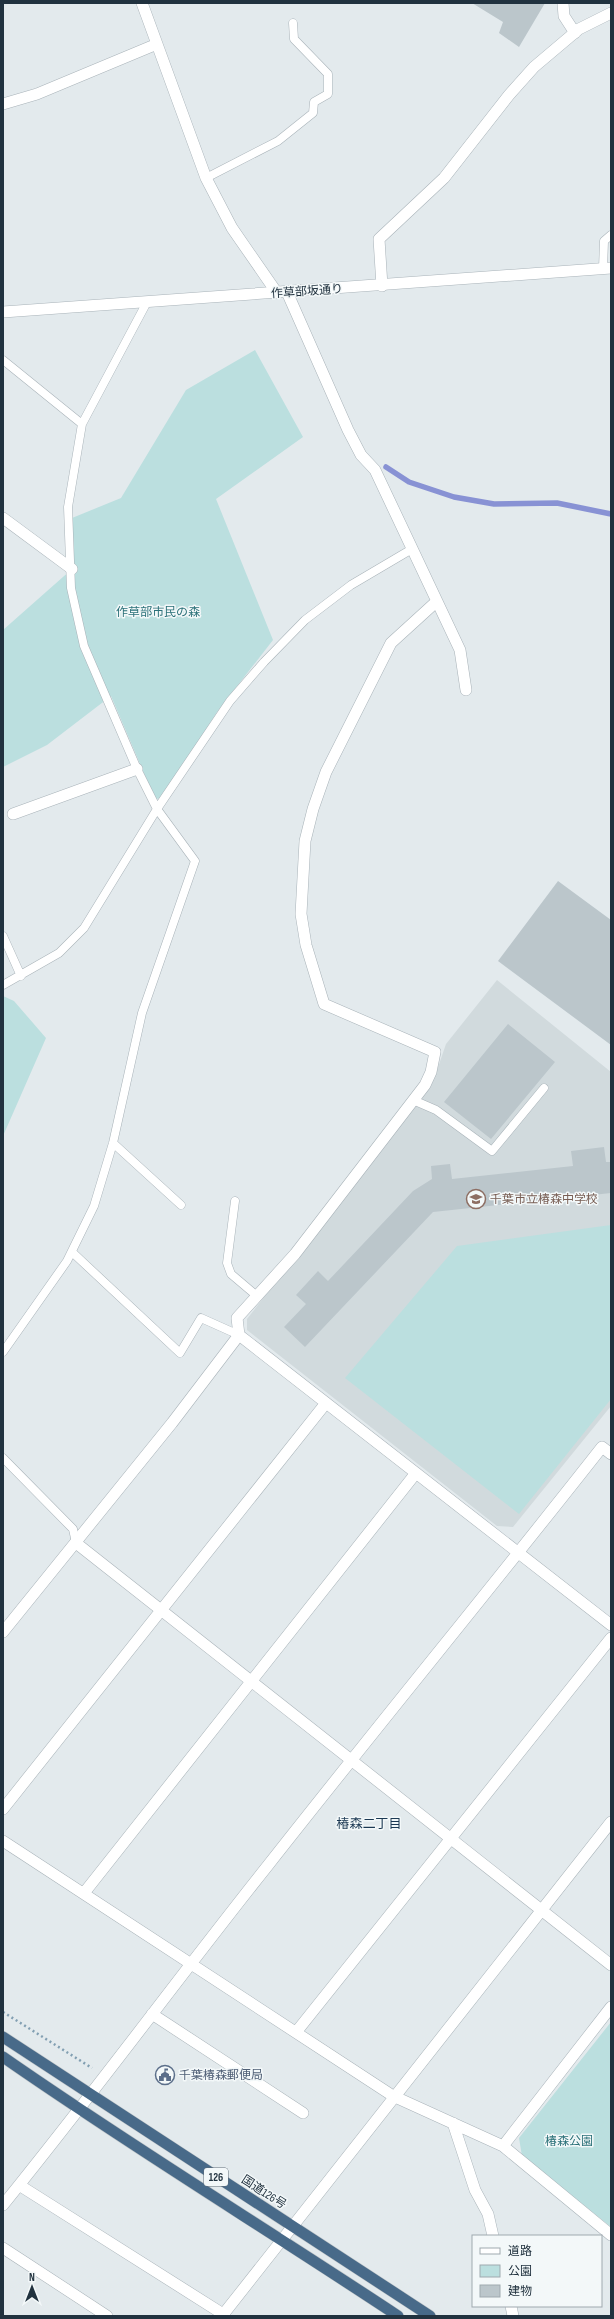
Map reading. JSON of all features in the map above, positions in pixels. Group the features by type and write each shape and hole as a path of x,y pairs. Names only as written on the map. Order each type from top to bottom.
{"highway":[{"name":"国道126号","path":"3,2037 90,2096 430,2316"},
{"name":"126","path":"3,2058 79,2110 282,2239 398,2316"}],"street":[{"path":"142,3 206,178 232,228 282,293 361,455 375,470 436,602 460,650 466,690"},
{"path":"563,3 564,16 574,33"},
{"path":"382,286 379,239 444,178 509,95 534,67 574,33 611,13"},
{"path":"3,104 37,94 157,44"},
{"name":"作草部坂通り","path":"3,312 607,269"},
{"path":"3,518 72,569"},
{"path":"3,1632 172,1423 239,1335 237,1318 295,1254 413,1100 432,1072 435,1052 324,1004 306,945 302,914 302,880 305,841 312,809 326,772 391,643 436,602"},
{"path":"13,814 137,770"},
{"path":"239,1335 611,1624"},
{"path":"3,1809 326,1403"},
{"path":"3,2205 90,2096 190,1963 352,1759 519,1553 602,1447 611,1454"},
{"path":"84,1893 416,1473"},
{"path":"76,1543 451,1837 611,1965"},
{"path":"297,2032 611,1638"},
{"path":"19,2185 222,2315 393,2096 611,1822"},
{"path":"3,1841 393,2096 503,2146 611,2235"},
{"path":"503,2146 611,2007"},
{"path":"152,2014 303,2113"},
{"path":"453,2123 475,2190 488,2214 493,2235"},
{"path":"3,2248 107,2316"}],"lane":[{"path":"206,178 278,141 312,113 314,102 328,94 328,74 294,39 293,23"},
{"path":"607,269 604,241 611,235"},
{"path":"3,1352 72,1252 94,1206 113,1143 142,1013 195,861 158,810 137,770 84,646 71,588 72,569 68,507 82,424 147,302"},
{"path":"3,360 82,424"},
{"path":"3,985 59,953 84,928 217,718 283,641 305,620 351,585 412,549"},
{"path":"3,936 21,976"},
{"path":"413,1100 436,1110 492,1151 544,1088"},
{"path":"113,1143 181,1205"},
{"path":"235,1201 227,1263 231,1274 257,1296"},
{"path":"72,1252 180,1353 201,1318 239,1335"},
{"path":"3,1458 73,1529 76,1543"}],"path":[{"path":"3,2012 96,2070"}],"shaded area":[{"name":"千葉市立椿森中学校","path":"497,980 611,1072 611,1406 513,1527 497,1526 247,1330 247,1319 434,1079 446,1044"}],"green space":[{"name":"作草部市民の森","path":"255,350 303,437 216,499 273,640 217,712 163,798 155,799 111,696 47,745 3,767 3,630 72,569 72,518 121,498 186,390"},
{"path":"3,996 14,1001 46,1038 3,1136"},
{"path":"611,1225 611,1399 519,1514 345,1378 457,1246"},
{"name":"椿森公園","path":"611,2022 611,2227 522,2156 519,2138"}],"building":[{"path":"472,3 545,3 519,47 499,33 503,22"},
{"path":"558,881 611,920 611,1045 498,961"},
{"path":"508,1024 555,1062 491,1139 444,1102"},
{"path":"604,1147 606,1162 611,1162 611,1193 433,1212 305,1347 284,1327 306,1304 296,1295 318,1271 328,1281 413,1191 432,1179 431,1166 450,1164 452,1179 573,1166 571,1151"}],"waterway":[{"path":"386,467 409,482 454,497 494,504 557,503 611,514"}],"place":[{"name":"千葉市立椿森中学校","path":"476,1199"},
{"name":"千葉椿森郵便局","path":"165,2075"}],"district":[{"name":"椿森二丁目","path":"369,1823"}]}
